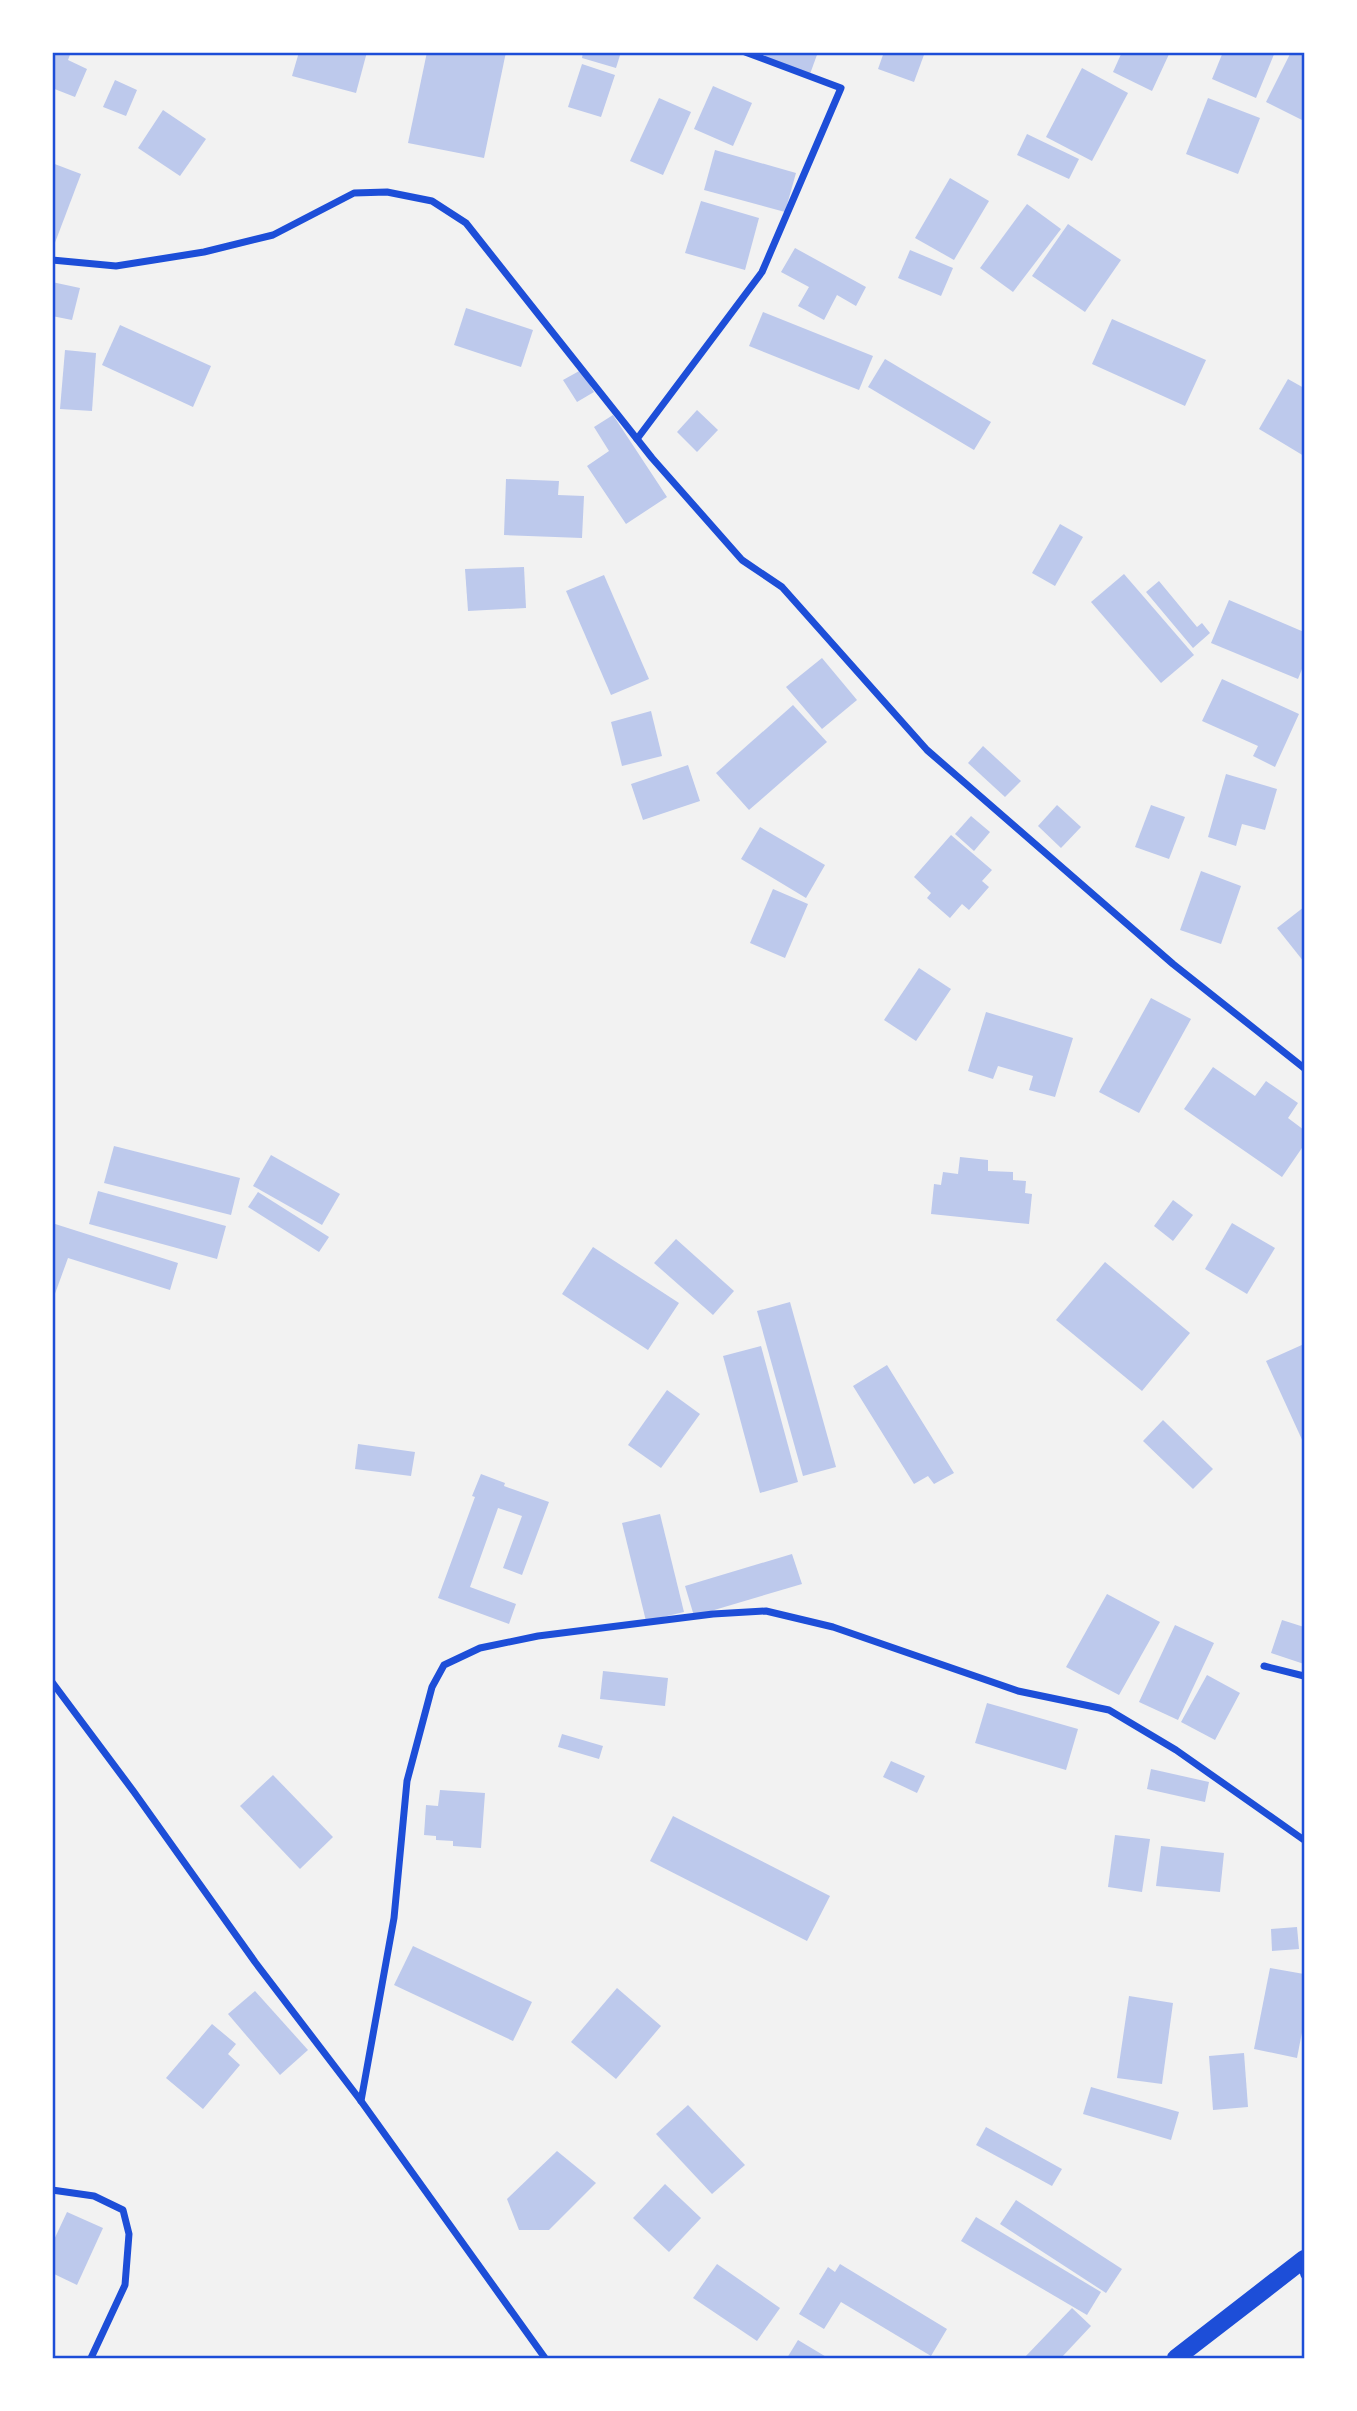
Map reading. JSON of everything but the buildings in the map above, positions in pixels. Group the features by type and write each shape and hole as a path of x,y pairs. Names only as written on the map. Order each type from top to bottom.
{"main road":[{"path":"1176,2358 1303,2265"}],"street":[{"path":"637,439 762,272 841,88 745,52"},
{"path":"52,260 116,266 204,252 274,234 354,193 387,192 432,201 466,223 637,439 742,560 782,587 927,750 1174,964 1304,1068"},
{"path":"361,2101 394,1918 407,1781 432,1687 444,1665 480,1648 538,1636 713,1614 766,1611 833,1627 1018,1692 1109,1710 1176,1750 1304,1840"},
{"path":"1264,1666 1304,1676"},
{"path":"52,1682 255,1962 361,2101 545,2358"},
{"path":"52,2190 94,2196 123,2210 129,2234 125,2285 91,2358"}]}
